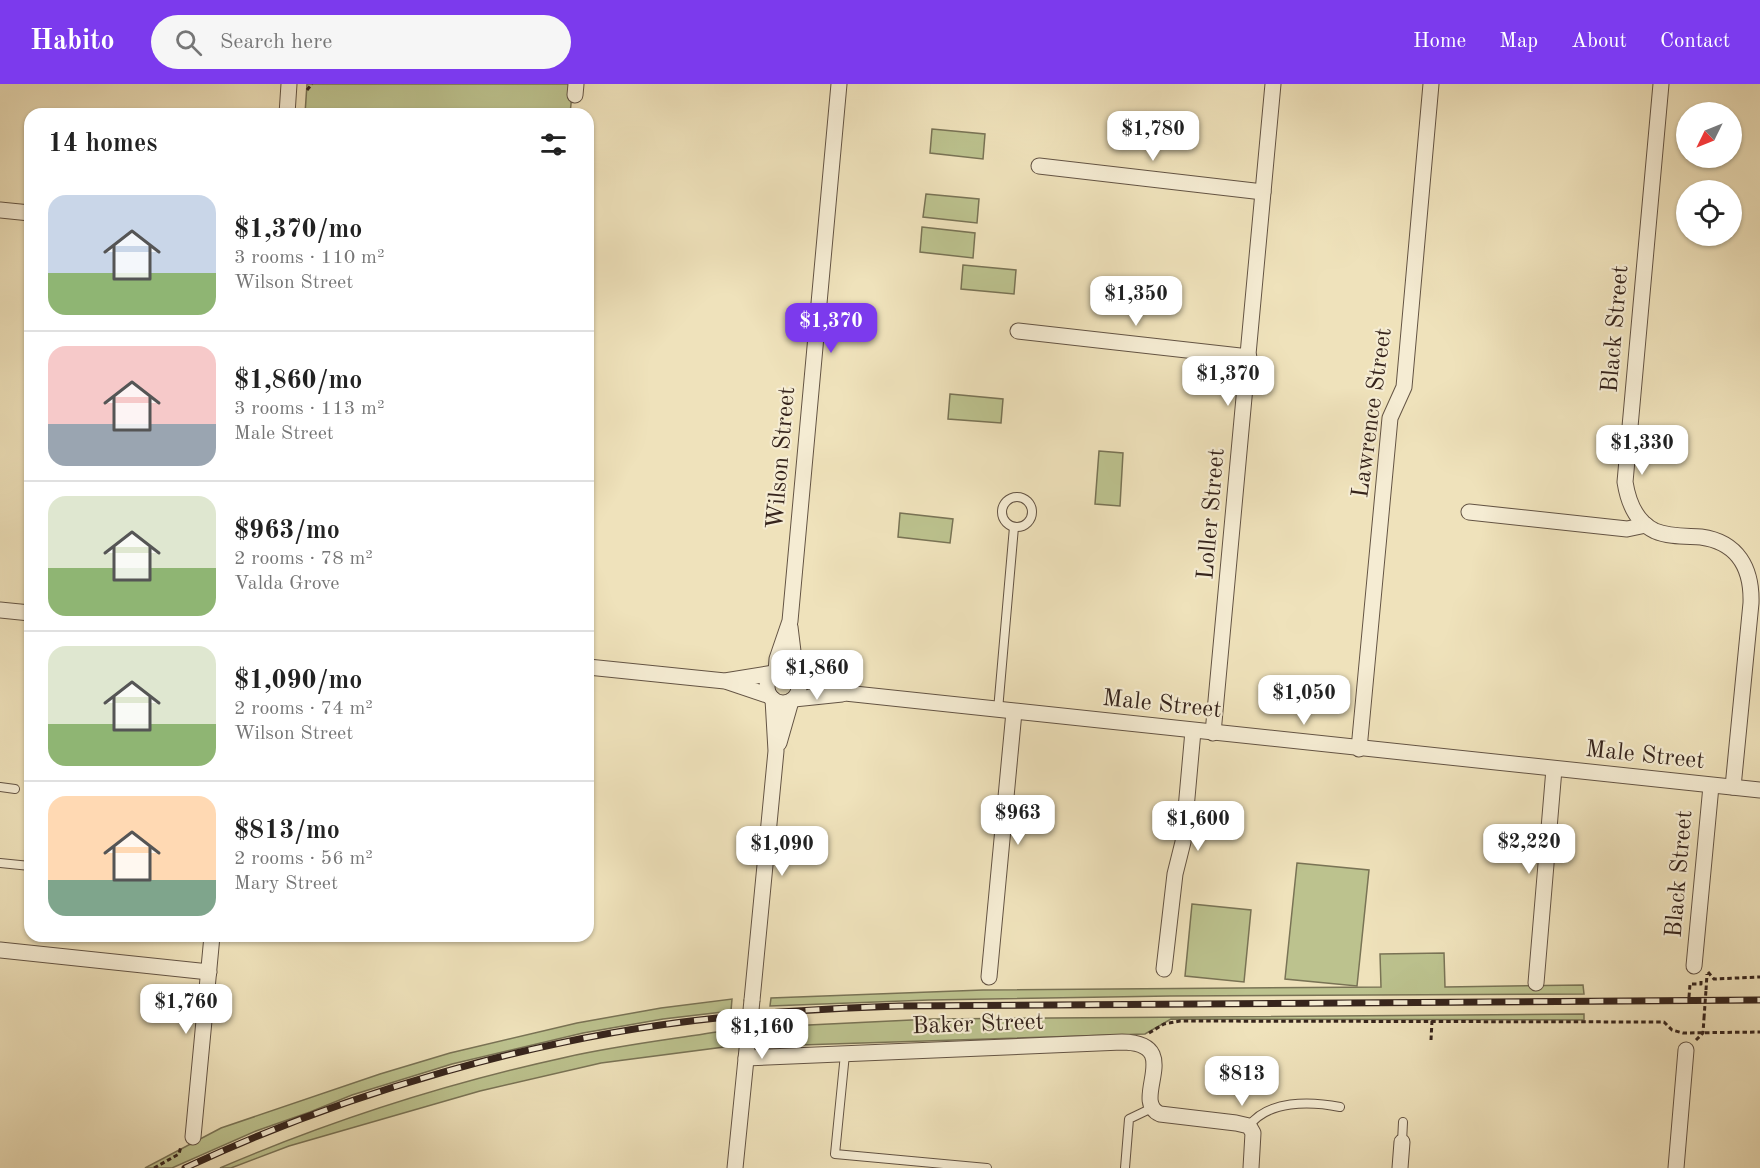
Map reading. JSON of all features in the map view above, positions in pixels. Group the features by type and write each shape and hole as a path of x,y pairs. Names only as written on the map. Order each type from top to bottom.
{"street":[{"path":"287,108 289,84"},
{"name":"Wilson Street","path":"797,677 790,621 839,84"},
{"name":"Loller Street","path":"1213,733 1273,84"},
{"name":"Lawrence Street","path":"1359,749 1390,418 1404,387 1431,84"},
{"name":"Black Street","path":"1646,525 1631,506 1627,494 1625,471 1661,84"},
{"path":"1039,166 1263,192"},
{"path":"0,210 24,212"},
{"path":"1018,331 1249,357"},
{"path":"1469,512 1627,529 1646,525 1660,533 1712,539 1738,556 1748,573 1751,603 1733,787"},
{"path":"0,610 24,612"},
{"name":"Wilson Street","path":"775,672 790,621"},
{"path":"594,668 725,681 782,703 793,700"},
{"path":"725,681 787,670 797,677 800,689 793,700 776,751"},
{"path":"735,1168 776,751 771,697 767,686 775,672"},
{"name":"Male Street","path":"797,677 845,693 1554,770 1760,790"},
{"name":"Male Street","path":"793,700 845,693"},
{"path":"989,976 1014,712"},
{"path":"1164,969 1174,874 1183,842 1193,731"},
{"path":"1536,983 1554,770"},
{"name":"Black Street","path":"1701,971 1711,786"},
{"path":"193,1137 212,942"},
{"path":"0,950 209,972"},
{"name":"Baker Street","path":"746,1058 1122,1042 1141,1044"},
{"path":"1141,1044 1150,1051 1154,1061 1150,1102 1152,1108 1160,1114 1249,1126 1253,1137 1251,1168"},
{"path":"1676,1168 1686,1050"},
{"path":"1400,1168 1402,1142"}],"lane":[{"path":"1019,496 1030,504 1032,514 1028,523 1014,527 1002,517 1002,507 1009,498 1019,496"},
{"path":"998,710 1014,527"},
{"path":"0,787 15,789"},
{"path":"0,863 24,865"},
{"path":"845,1054 836,1154 987,1168"},
{"path":"1249,1126 1259,1114 1276,1108 1306,1104 1340,1107"},
{"path":"1125,1168 1129,1119 1152,1108"},
{"path":"1402,1142 1403,1122"}],"path":[{"path":"307,90 312,84"},
{"path":"1701,971 1714,979 1760,977"},
{"path":"1689,997 1690,984 1701,984 1701,971"},
{"path":"1703,1033 1706,976"},
{"path":"1141,1044 1150,1032 1164,1024 1180,1021 1665,1022 1678,1032 1760,1032"},
{"path":"1431,1040 1432,1021"},
{"path":"154,1168 179,1154 181,1143 193,1137"}],"green space":[{"path":"307,84 573,84 571,108 305,108"},
{"path":"932,129 985,134 983,159 930,153"},
{"path":"926,194 979,199 977,223 923,217"},
{"path":"922,227 975,233 973,258 920,252"},
{"path":"963,265 1016,270 1014,294 961,289"},
{"path":"950,394 1003,399 1001,423 948,419"},
{"path":"1099,451 1123,453 1120,506 1095,504"},
{"path":"900,513 953,519 950,543 898,537"},
{"path":"1297,863 1369,870 1357,986 1285,979"},
{"path":"1192,904 1251,910 1244,982 1185,976"},
{"path":"1444,953 1445,987 1583,985 1584,994 1170,996 929,1000 770,1006 771,998 983,990 1381,987 1380,954"},
{"path":"732,999 731,1011 663,1019 583,1033 452,1064 352,1095 256,1131 172,1168 145,1168 221,1128 380,1074 450,1053 577,1023 661,1008"},
{"path":"1584,1014 1584,1020 1171,1019 1145,1034 769,1046 768,1027 932,1019"},
{"path":"729,1030 724,1047 601,1063 480,1091 289,1146 231,1168 220,1168 305,1134 391,1104 478,1079 587,1053"}],"railway":[{"path":"185,1168 311,1115 445,1072 582,1038 740,1016 899,1006 1760,1000"}]}
